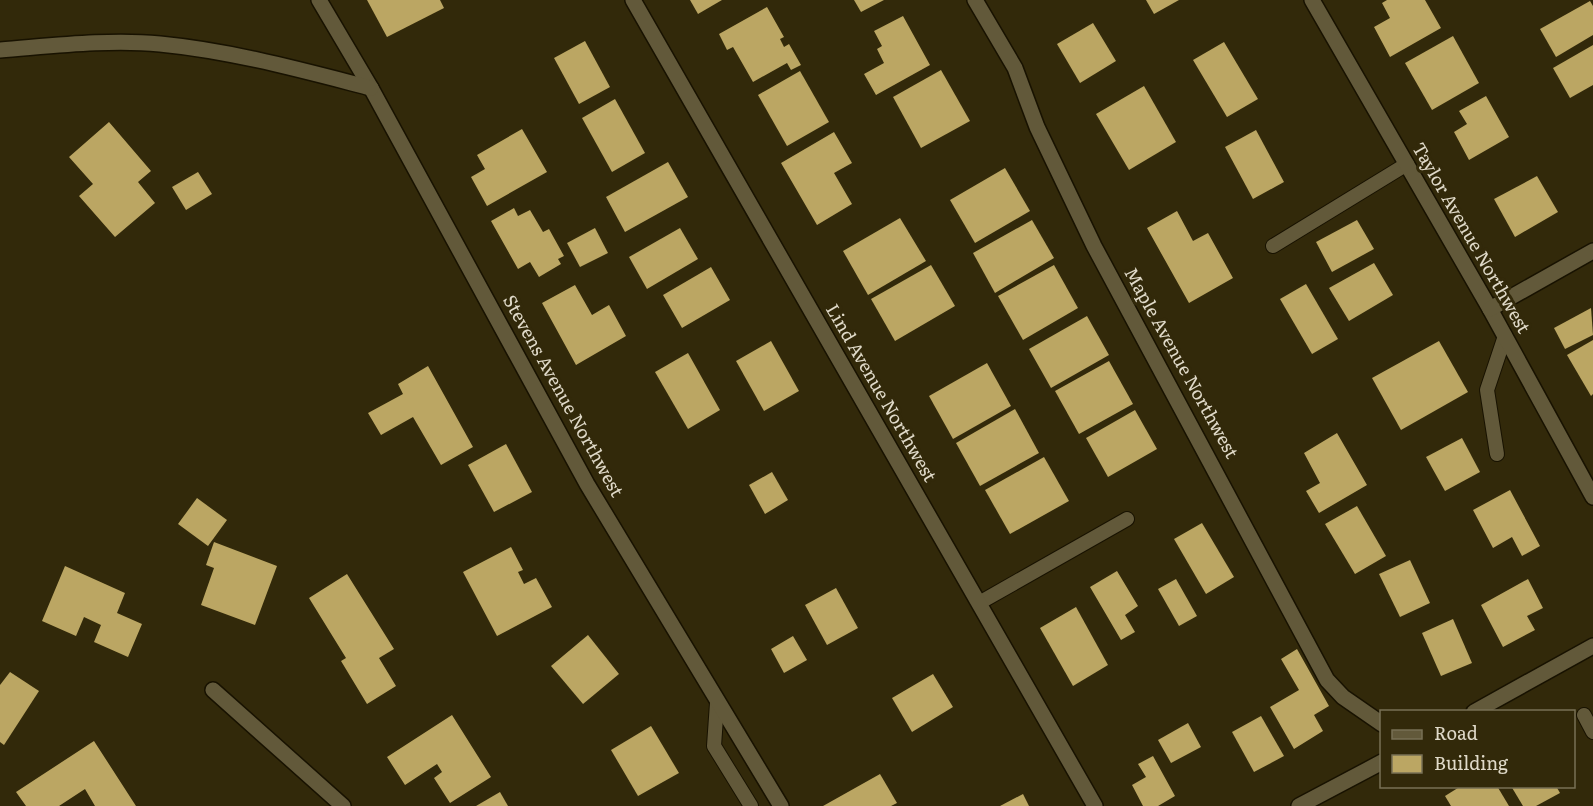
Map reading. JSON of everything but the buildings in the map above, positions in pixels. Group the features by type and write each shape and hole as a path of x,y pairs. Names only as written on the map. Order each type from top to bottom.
{"street":[{"name":"Stevens Avenue Northwest","path":"319,0 371,88 587,484 781,806"},
{"name":"Lind Avenue Northwest","path":"633,0 1095,806"},
{"name":"Maple Avenue Northwest","path":"975,0 1015,68 1036,127 1094,246 1208,453 1327,680 1343,697 1380,723"},
{"name":"Taylor Avenue Northwest","path":"1312,0 1490,309 1593,497"},
{"path":"0,50 67,45 158,44 241,55 371,88"},
{"path":"1490,309 1593,251"},
{"path":"1476,710 1593,646"},
{"path":"213,690 343,806"},
{"path":"1299,806 1380,763"}],"lane":[{"path":"1273,246 1407,164"},
{"path":"1497,454 1486,390 1505,336"},
{"path":"979,603 1127,519"},
{"path":"717,703 714,746 751,806"},
{"path":"1584,715 1593,732"}]}
